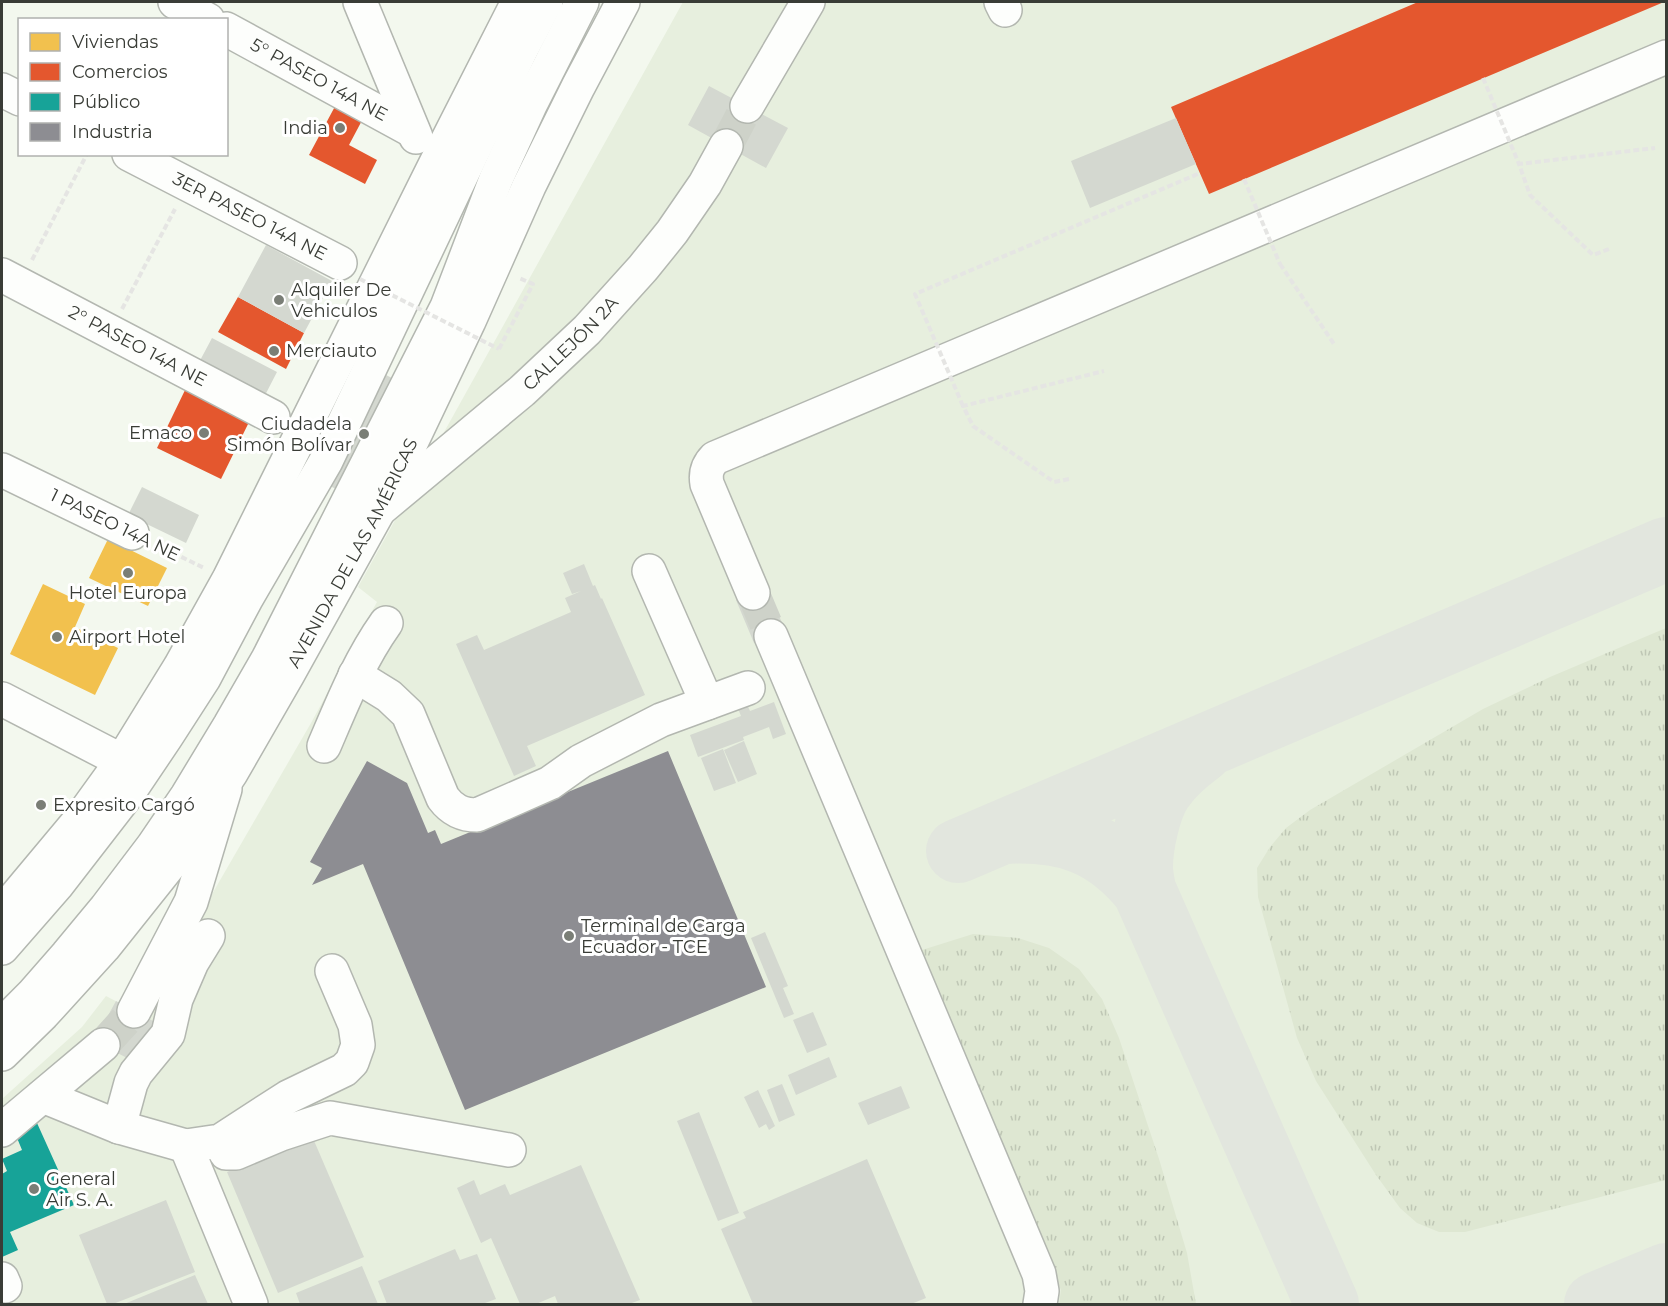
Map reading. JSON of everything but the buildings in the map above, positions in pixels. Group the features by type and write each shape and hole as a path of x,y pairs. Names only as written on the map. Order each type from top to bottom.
{"main road":[{"path":"175,2 204,18"},
{"path":"360,2 413,131 423,149 437,161"},
{"path":"2,913 78,822 122,761 180,668 229,579 518,2"},
{"path":"2,948 57,885 129,792 204,678 246,598 326,462 519,52 546,2"},
{"name":"AVENIDA DE LAS AMÉRICAS","path":"2,1025 67,956 106,909 187,796 236,716 268,659 447,307 496,179 582,2"},
{"name":"AVENIDA DE LAS AMÉRICAS","path":"2,1054 104,947 171,863 231,773 379,510 465,330 539,166 624,2"},
{"path":"747,106 808,2"},
{"name":"5° PASEO 14A NE","path":"228,30 413,131"},
{"path":"753,593 707,484 706,470 715,458 1666,57"},
{"path":"2,90 18,98"},
{"name":"CALLEJÓN 2A","path":"379,510 522,391 587,330 672,232 705,184 726,146"},
{"name":"3ER PASEO 14A NE","path":"133,156 350,271"},
{"name":"2° PASEO 14A NE","path":"11,280 273,417"},
{"name":"1 PASEO 14A NE","path":"2,470 132,533"},
{"path":"649,572 707,703"},
{"path":"324,746 355,675 386,623"},
{"path":"771,636 1039,1274 1042,1291 1040,1305"},
{"path":"355,675 389,696 408,714 442,798 455,810 469,815 477,815 550,783 581,761 661,720 748,688"},
{"path":"2,699 122,761"},
{"path":"134,1011 191,902 231,773"},
{"path":"119,1127 131,1083 136,1073 168,1034 176,999 192,962 208,936"},
{"path":"43,1096 119,1127 186,1146 220,1142 288,1097 344,1070 352,1062 358,1046 355,1025 332,971"},
{"path":"2,1130 103,1045"},
{"path":"220,1142 226,1153 236,1153 281,1134 330,1118 509,1150"},
{"path":"186,1146 251,1305"}],"path":[{"path":"1483,78 1530,195 1593,255 1609,249"},
{"path":"1519,164 1655,148"},
{"path":"11,280 86,156"},
{"path":"1069,479 1054,482 973,426 915,294 1200,173"},
{"path":"1244,179 1280,264 1334,344"},
{"path":"110,332 188,184"},
{"path":"350,271 499,349 533,284 520,277 515,286"},
{"path":"963,406 1104,371"},
{"name":"1 PASEO 14A NE","path":"132,533 229,579"}],"shaded area":[{"path":"683,2 1666,2 1666,1304 2,1304 2,1099 82,1027 106,996 148,1018 204,908 311,723 377,602 358,587"}],"green space":[{"path":"1666,628 1666,1180 1465,1232 1439,1232 1417,1223 1400,1208 1376,1175 1316,1081 1297,1038 1258,897 1257,868 1270,847 1286,828 1310,810 1483,709 1550,677"},
{"path":"973,934 1018,938 1049,948 1079,969 1102,999 1119,1038 1159,1159 1187,1253 1196,1304 1059,1304 1061,1290 922,950"}],"taxiway":[{"path":"958,851 1666,549"},
{"path":"1144,890 1141,858 1146,827 1153,807 1161,790 1170,779 1201,751"},
{"path":"1004,832 1046,833 1082,842 1114,860 1144,890 1327,1304"},
{"path":"1596,1304 1666,1275"}],"tunnel":[{"path":"726,146 747,106"},
{"path":"753,593 771,636"},
{"path":"103,1045 134,1011"}],"place":[{"name":"India","path":"340,128"},
{"name":"Alquiler De Vehiculos","path":"279,300"},
{"name":"Merciauto","path":"274,351"},
{"name":"Emaco","path":"204,433"},
{"name":"Ciudadela Simón Bolívar","path":"364,434"},
{"name":"Hotel Europa","path":"128,573"},
{"name":"Airport Hotel","path":"57,637"},
{"name":"Expresito Cargó","path":"41,805"},
{"name":"Terminal de Carga Ecuador - TCE","path":"569,936"},
{"name":"General Air S. A.","path":"34,1189"}]}
